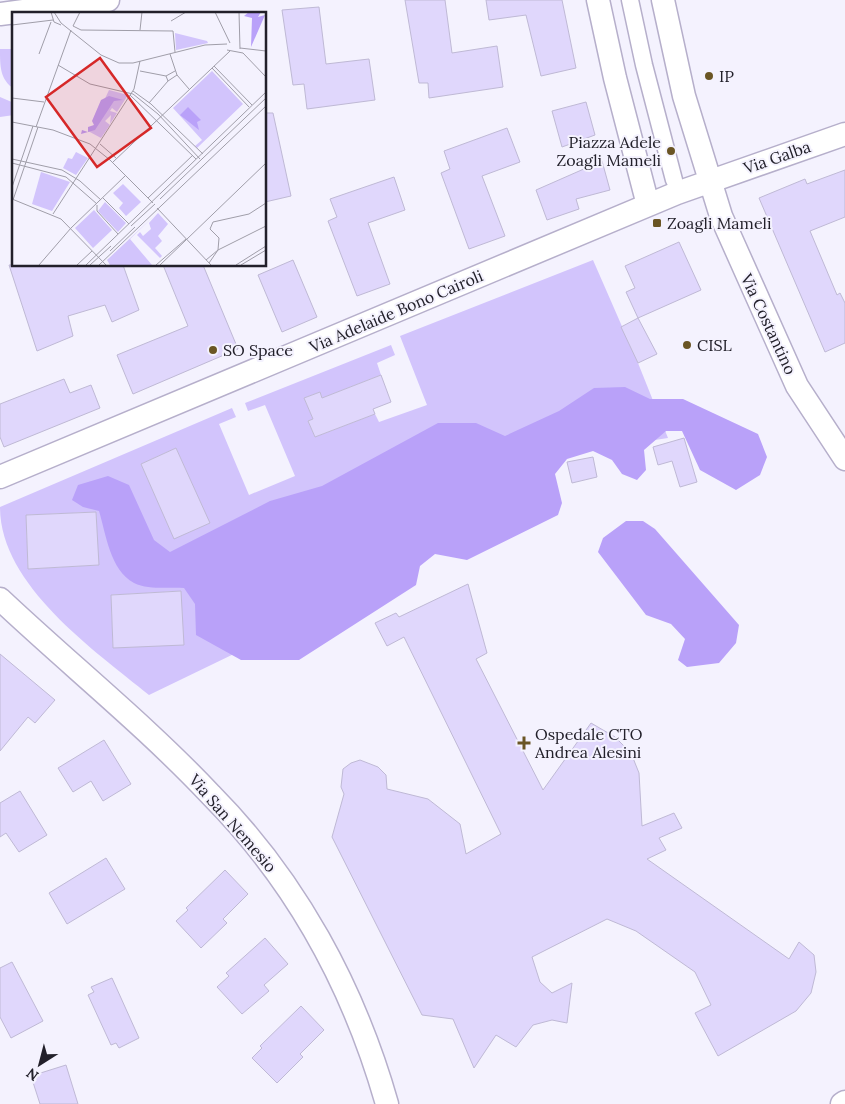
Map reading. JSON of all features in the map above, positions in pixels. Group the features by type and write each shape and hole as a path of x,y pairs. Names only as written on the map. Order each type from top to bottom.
{"street":[{"path":"15,12 108,0"},
{"path":"598,0 615,78 648,205"},
{"path":"630,0 644,65 674,180"},
{"path":"663,0 684,96 709,180"},
{"name":"Via Galba","path":"709,180 845,134"},
{"name":"Via Adelaide Bono Cairoli","path":"0,477 709,180"},
{"name":"Via Costantino","path":"709,180 742,267 793,379 845,459"},
{"name":"Via San Nemesio","path":"0,599 130,715 212,795 273,868 299,904 330,957 374,1059 387,1104"}],"shaded area":[{"path":"0,49 12,49 12,87 3,77"},
{"path":"0,97 12,102 12,115 0,117"},
{"path":"593,260 668,438 456,470 312,616 149,695 103,658 54,613 33,589 16,563 4,536 0,507 232,408 236,417 219,424 249,495 295,476 265,405 248,411 245,403 391,345 395,355 377,363 381,375 322,398 320,392 304,398 313,419 308,421 315,437 375,414 379,422 427,405 400,336","holes":["176,448 209,523 174,538 141,464","96,512 98,565 28,569 26,515","181,591 113,648 111,595"]},
{"path":"625,387 650,399 683,399 758,434 767,457 760,475 736,490 700,470 682,431 666,431 644,450 646,470 637,480 622,474 612,460 593,451 567,459 555,474 562,503 558,515 467,560 435,554 420,566 416,585 299,660 241,660 196,635 195,604 184,588 145,587 134,583 126,577 114,561 99,511 83,507 72,500 78,485 108,476 129,485 154,540 170,552 270,501 322,486 438,423 476,423 505,436 559,411 594,388"},
{"path":"626,521 643,521 655,529 739,625 736,643 719,663 687,667 678,660 685,639 671,624 646,615 598,552 603,538"}],"building":[{"path":"405,0 445,0 452,53 497,46 503,87 429,98 428,83 419,83"},
{"path":"486,0 562,0 576,68 541,76 526,15 489,20"},
{"path":"319,7 326,64 369,59 375,100 307,109 304,84 293,85 282,10"},
{"path":"586,102 595,135 562,147 552,111"},
{"path":"266,113 273,113 291,196 266,202"},
{"path":"507,128 520,162 482,176 505,236 469,249 441,173 450,169 444,151"},
{"path":"602,161 610,190 576,199 579,209 547,220 536,190"},
{"path":"845,170 845,217 810,231 837,295 840,293 845,303 845,343 825,352 759,198 805,179 807,184"},
{"path":"394,177 405,210 368,223 390,284 357,296 328,221 337,217 330,199"},
{"path":"679,242 701,290 638,318 626,292 635,288 625,266"},
{"path":"293,260 317,317 282,332 258,275"},
{"path":"9,265 123,266 139,310 112,322 105,305 68,316 73,336 37,351"},
{"path":"163,266 203,266 238,349 133,394 117,355 188,326"},
{"path":"638,318 657,354 638,363 621,327"},
{"path":"381,375 391,402 373,409 375,414 315,437 308,421 313,419 304,398 320,392 322,398"},
{"path":"64,379 70,393 91,385 100,408 4,447 0,437 0,404"},
{"path":"684,438 697,482 680,487 672,461 658,465 653,447"},
{"path":"176,448 210,523 174,539 141,464"},
{"path":"593,457 597,477 572,483 567,462"},
{"path":"96,512 99,565 28,569 26,515"},
{"path":"468,584 487,653 476,659 543,790 591,723 615,737 631,753 639,773 642,826 674,813 682,828 659,838 666,850 647,859 789,959 799,942 814,955 816,972 811,993 796,1011 718,1056 695,1013 711,1005 695,972 636,931 607,919 532,957 540,982 552,993 572,983 567,1023 552,1020 533,1025 516,1047 496,1035 474,1068 453,1019 422,1015 332,837 344,794 341,787 343,769 351,763 360,760 378,767 386,775 387,789 428,799 460,824 466,854 501,834 404,637 387,646 375,623 396,613 399,617"},
{"path":"181,591 184,645 113,648 111,595"},
{"path":"0,654 55,700 35,723 28,717 0,751"},
{"path":"104,740 131,784 103,801 91,781 73,792 58,768"},
{"path":"20,791 47,835 19,852 6,833 0,837 0,803"},
{"path":"106,858 125,889 67,924 49,893"},
{"path":"225,870 248,894 223,919 227,923 201,948 176,921 188,910 186,908"},
{"path":"265,938 288,964 264,985 269,991 242,1014 217,987 229,976 226,973"},
{"path":"12,962 43,1021 11,1038 0,1017 0,968"},
{"path":"112,978 139,1038 119,1048 116,1043 111,1045 88,995 94,992 91,987"},
{"path":"301,1006 324,1030 300,1054 303,1057 277,1083 252,1058 262,1048 260,1046"},
{"path":"66,1065 78,1104 40,1104 31,1076"}],"place":[{"name":"IP","path":"709,76"},
{"name":"Piazza Adele Zoagli Mameli","path":"671,151"},
{"name":"Zoagli Mameli","path":"657,223"},
{"name":"CISL","path":"687,345"},
{"name":"SO Space","path":"213,350"},
{"name":"Ospedale CTO Andrea Alesini","path":"524,743"}]}
